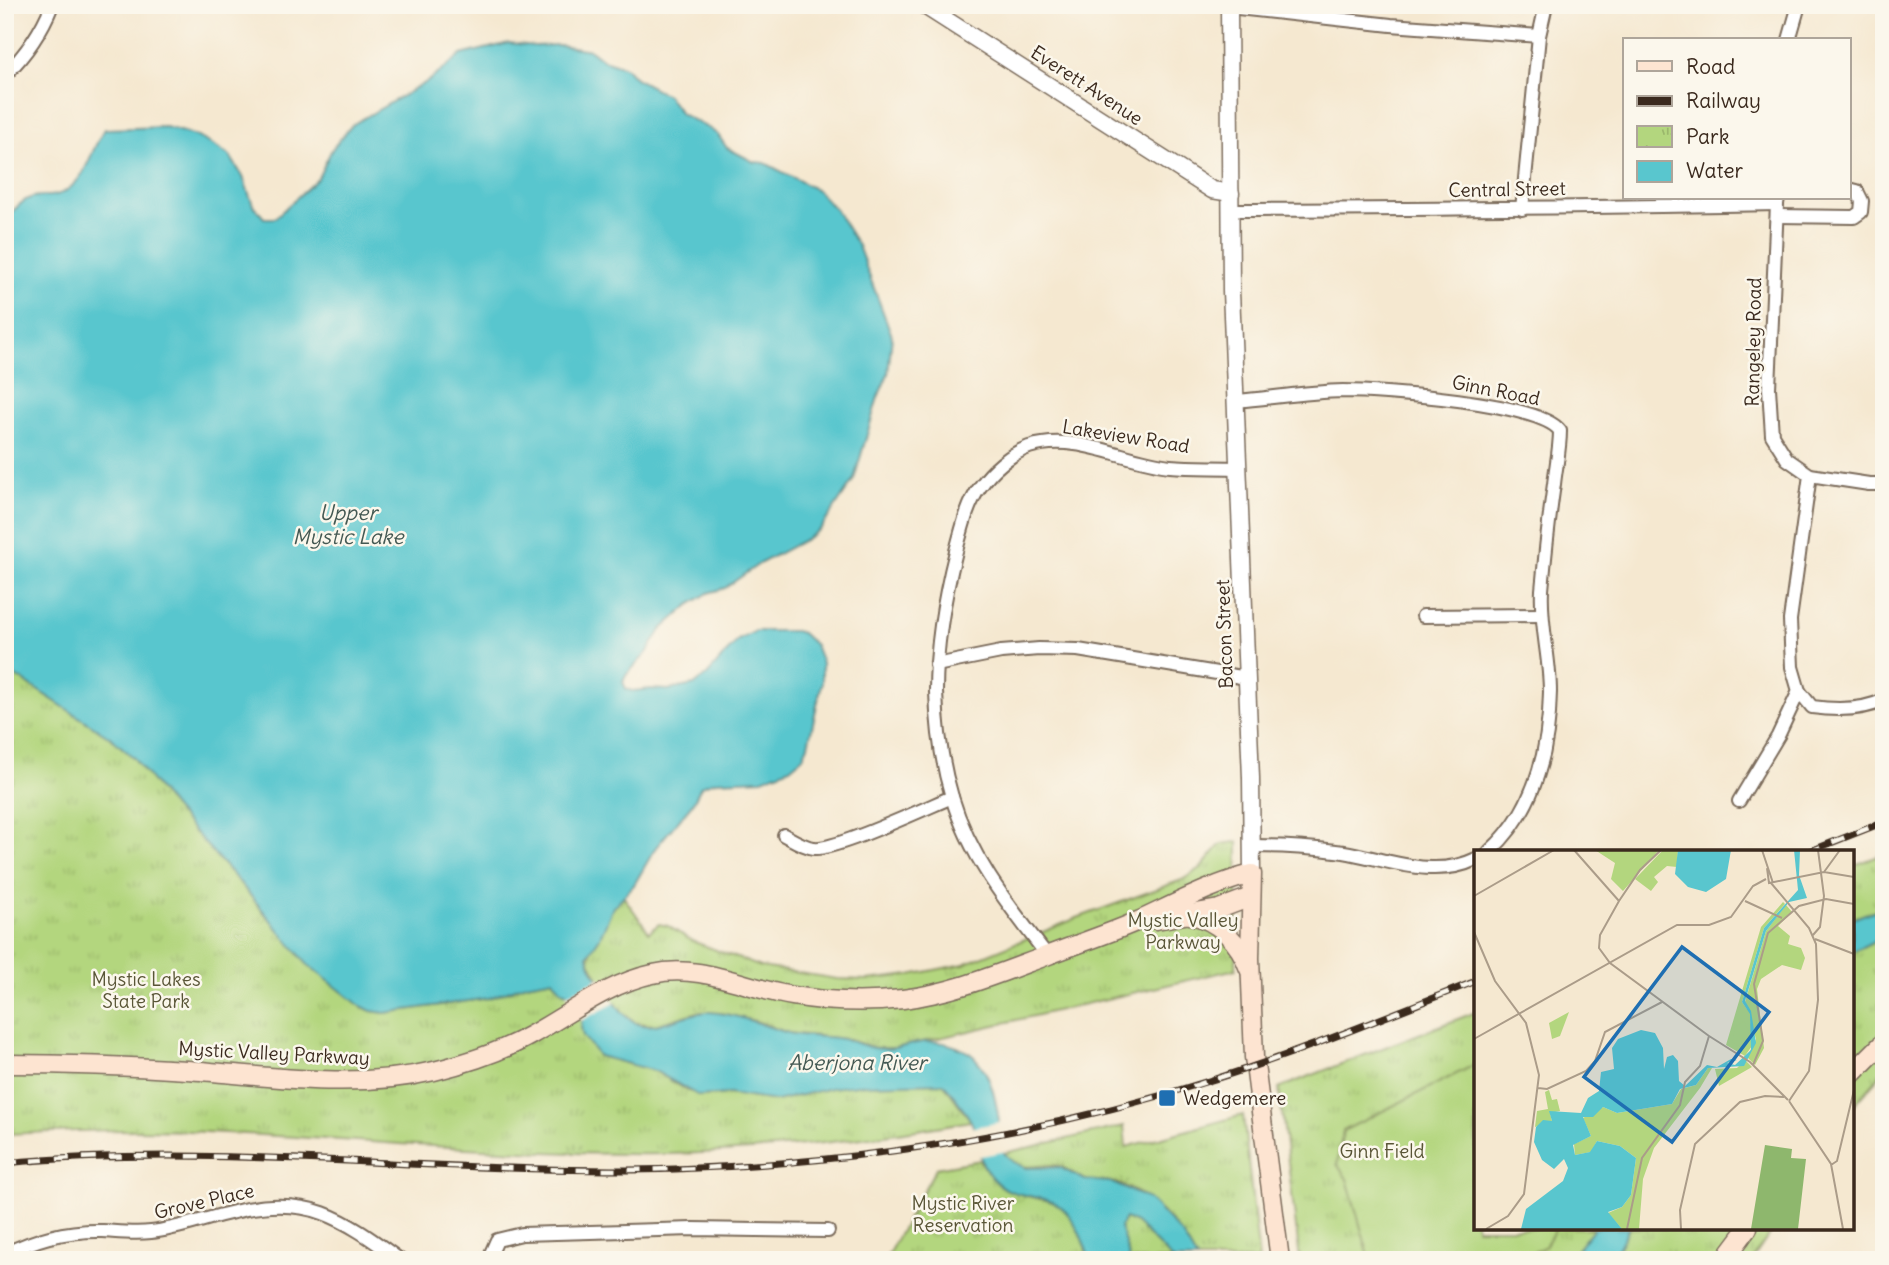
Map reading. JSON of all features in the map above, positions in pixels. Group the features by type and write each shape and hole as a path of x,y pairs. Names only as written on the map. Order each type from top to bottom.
{"main road":[{"name":"Mystic Valley Parkway","path":"5,1064 186,1070 344,1082 384,1079 430,1072 477,1059 526,1037 609,991 651,974 679,972 712,976 793,996 871,1002 908,999 956,988 1132,924 1252,873"},
{"name":"Bacon Street","path":"1252,873 1251,973 1257,1081 1280,1260"},
{"name":"Mystic Valley Parkway","path":"1132,924 1233,905 1251,897"},
{"path":"1186,915 1208,920 1226,933 1242,953 1251,973"},
{"path":"1854,1072 1884,1042"},
{"path":"1724,1260 1746,1230"}],"street":[{"path":"5,75 25,55 52,5"},
{"name":"Everett Avenue","path":"923,5 1231,202"},
{"path":"1522,209 1539,36 1546,5"},
{"path":"1790,38 1799,5"},
{"path":"1229,6 1391,25 1539,36"},
{"name":"Bacon Street","path":"1229,6 1231,291 1252,873"},
{"name":"Central Street","path":"1231,202 1522,209 1648,205 1777,206 1854,218 1861,212 1862,201 1857,191 1850,189"},
{"name":"Rangeley Road","path":"1777,206 1769,388 1772,435 1787,459 1810,475"},
{"name":"Ginn Road","path":"1236,401 1342,391 1408,394 1496,406 1551,421 1560,430 1545,551 1541,614 1550,691 1546,740 1540,768 1521,814 1511,831 1491,850"},
{"name":"Lakeview Road","path":"1047,955 999,893 971,846 952,797 938,725 936,665 946,589 969,508 980,487 1012,455 1030,447 1052,443 1078,444 1168,466 1239,468"},
{"path":"1884,484 1810,475 1790,620 1792,667 1798,691 1812,707 1835,710 1875,704 1884,700"},
{"path":"1423,616 1541,614"},
{"path":"936,665 1001,652 1078,650 1247,678"},
{"path":"1740,801 1778,736 1798,691"},
{"path":"784,835 813,848 820,848 863,834 952,797"},
{"path":"1252,846 1325,850 1429,868 1456,866 1474,860"},
{"name":"Grove Place","path":"5,1254 32,1241 66,1233 154,1232 242,1210 281,1206 314,1209 332,1216 361,1231 400,1260"},
{"path":"488,1260 497,1240 522,1234 693,1229 828,1231"}],"green space":[{"name":"Mystic Lakes State Park","path":"5,669 110,737 133,757 266,915 359,1005 371,1011 385,1013 489,998 526,984 553,979 562,991 567,993 599,1056 655,1071 688,1091 708,1096 729,1094 776,1101 857,1085 943,1083 971,1121 819,1144 667,1154 494,1150 181,1131 106,1130 5,1134"},
{"name":"Mystic Valley Parkway","path":"1238,842 1236,969 896,1048 875,1048 846,1039 788,1033 759,1022 721,1013 698,1012 655,1025 636,1023 613,1004 589,960 591,949 600,937 609,914 623,896 649,932 659,924 668,926 692,941 761,967 837,979 867,980 910,975 964,964 1077,918 1182,880 1201,868 1221,844"},
{"path":"1884,854 1884,907 1854,918 1854,865"},
{"path":"1884,936 1884,1071 1854,1105 1854,951"},
{"name":"Ginn Field","path":"1474,1013 1474,1230 1592,1230 1565,1260 1300,1260 1279,1088"},
{"path":"1474,1065 1474,1230 1555,1230 1545,1246 1520,1260 1370,1260 1347,1179 1337,1164 1343,1131"},
{"path":"1243,1115 1259,1260 1197,1260 1172,1223 1138,1193 1111,1182 1089,1181 1059,1166 1022,1166 1010,1160 1004,1153 1124,1126 1126,1147"},
{"name":"Mystic River Reservation","path":"980,1160 1003,1186 1062,1207 1075,1225 1090,1260 885,1260 936,1168"},
{"path":"1125,1218 1136,1223 1173,1260 1130,1260 1120,1227"},
{"path":"1628,1230 1773,1230 1752,1260 1609,1260"}],"water":[{"name":"Upper Mystic Lake","path":"509,43 560,45 590,50 603,60 625,67 635,78 667,95 681,114 710,129 727,148 754,162 765,163 817,190 835,209 858,246 892,336 888,374 878,397 854,479 820,529 759,564 725,588 708,593 688,606 661,630 647,653 626,675 623,682 626,689 632,691 668,690 694,685 707,675 738,640 756,631 802,633 815,645 822,663 822,683 803,757 790,768 762,779 715,781 701,786 693,803 656,847 634,885 613,907 600,937 588,955 600,982 629,1018 643,1025 661,1024 709,1012 738,1017 792,1034 843,1039 874,1048 896,1048 932,1042 964,1050 983,1067 988,1078 996,1103 1004,1153 1013,1162 1026,1168 1059,1167 1085,1180 1110,1182 1149,1199 1182,1234 1197,1260 1173,1260 1136,1223 1125,1218 1120,1227 1130,1260 1090,1260 1075,1225 1062,1208 1046,1200 1010,1191 989,1174 982,1161 971,1122 960,1103 943,1083 857,1085 776,1101 729,1094 699,1096 655,1071 599,1056 583,1036 582,1021 567,993 562,991 553,979 526,984 489,998 385,1013 371,1011 359,1005 307,964 133,757 110,737 5,669 5,219 26,200 37,196 53,196 72,186 78,180 105,129 166,127 196,136 230,156 243,177 253,205 264,218 275,218 318,178 332,149 352,125 430,80 461,55"},
{"path":"1884,907 1884,936 1854,951 1854,918"},
{"path":"1592,1230 1628,1230 1609,1260 1565,1260"}],"pier":[{"path":"601,977 615,1003 581,1021 566,995"},
{"path":"1001,1122 1007,1151 976,1157 970,1128"}],"railway":[{"path":"1813,850 1884,822"},
{"path":"5,1163 172,1156 591,1170 744,1166 880,1153 1016,1131 1149,1099 1281,1057 1474,982"}],"place":[{"name":"Wedgemere","path":"1167,1098"}],"water label":[{"name":"Aberjona River","path":"857,1063"}]}
